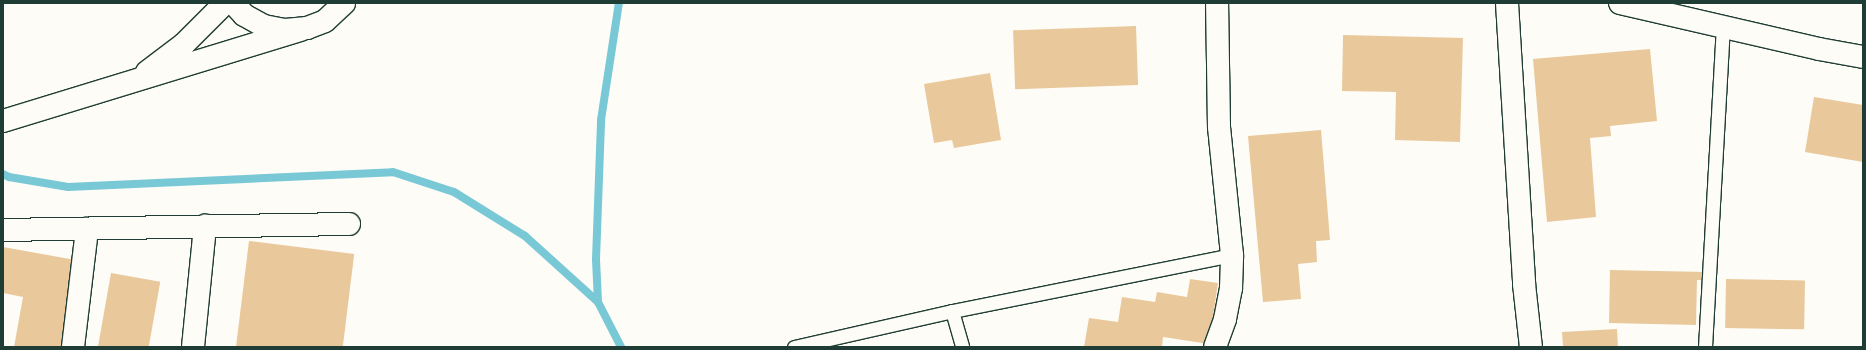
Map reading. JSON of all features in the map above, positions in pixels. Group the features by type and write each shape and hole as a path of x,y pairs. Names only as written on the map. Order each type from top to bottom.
{"street":[{"path":"133,82 184,44 225,3"},
{"path":"233,3 244,15 264,26 285,30 307,28"},
{"path":"1215,347 1225,319 1228,303 1232,255 1219,127 1217,3"},
{"path":"1507,3 1524,284 1531,347"},
{"path":"1620,3 1819,49 1863,57"},
{"path":"3,121 307,28 325,21 345,5"},
{"path":"3,230 350,224"},
{"path":"193,347 205,226"},
{"path":"73,347 87,229"}],"lane":[{"path":"1706,347 1723,26"},
{"path":"794,347 952,311 1232,255"},
{"path":"952,311 962,347"}],"building":[{"path":"1136,26 1138,85 1015,89 1013,30"},
{"path":"1343,35 1463,38 1460,142 1395,140 1396,92 1342,91"},
{"path":"1650,49 1657,121 1610,126 1611,136 1590,138 1596,217 1547,222 1533,59"},
{"path":"990,73 1001,140 954,148 952,140 934,143 924,84"},
{"path":"1814,97 1863,105 1863,162 1805,152"},
{"path":"1321,130 1330,240 1316,241 1317,262 1298,264 1301,299 1263,302 1248,136"},
{"path":"249,241 354,254 343,347 236,347"},
{"path":"3,247 81,261 66,347 14,347 23,297 3,293"},
{"path":"1610,270 1705,272 1705,280 1697,280 1696,325 1609,323"},
{"path":"111,273 160,282 149,347 98,347"},
{"path":"1190,279 1218,283 1209,344 1163,337 1162,347 1084,347 1089,318 1118,322 1122,297 1155,302 1157,292 1187,297"},
{"path":"1726,279 1805,280 1804,329 1725,328"},
{"path":"1617,329 1618,347 1563,347 1562,332"}],"waterway":[{"path":"598,302 596,259 601,120 619,3"},
{"path":"3,174 9,177 68,187 393,172 454,192 525,236 598,302 621,347"}]}
